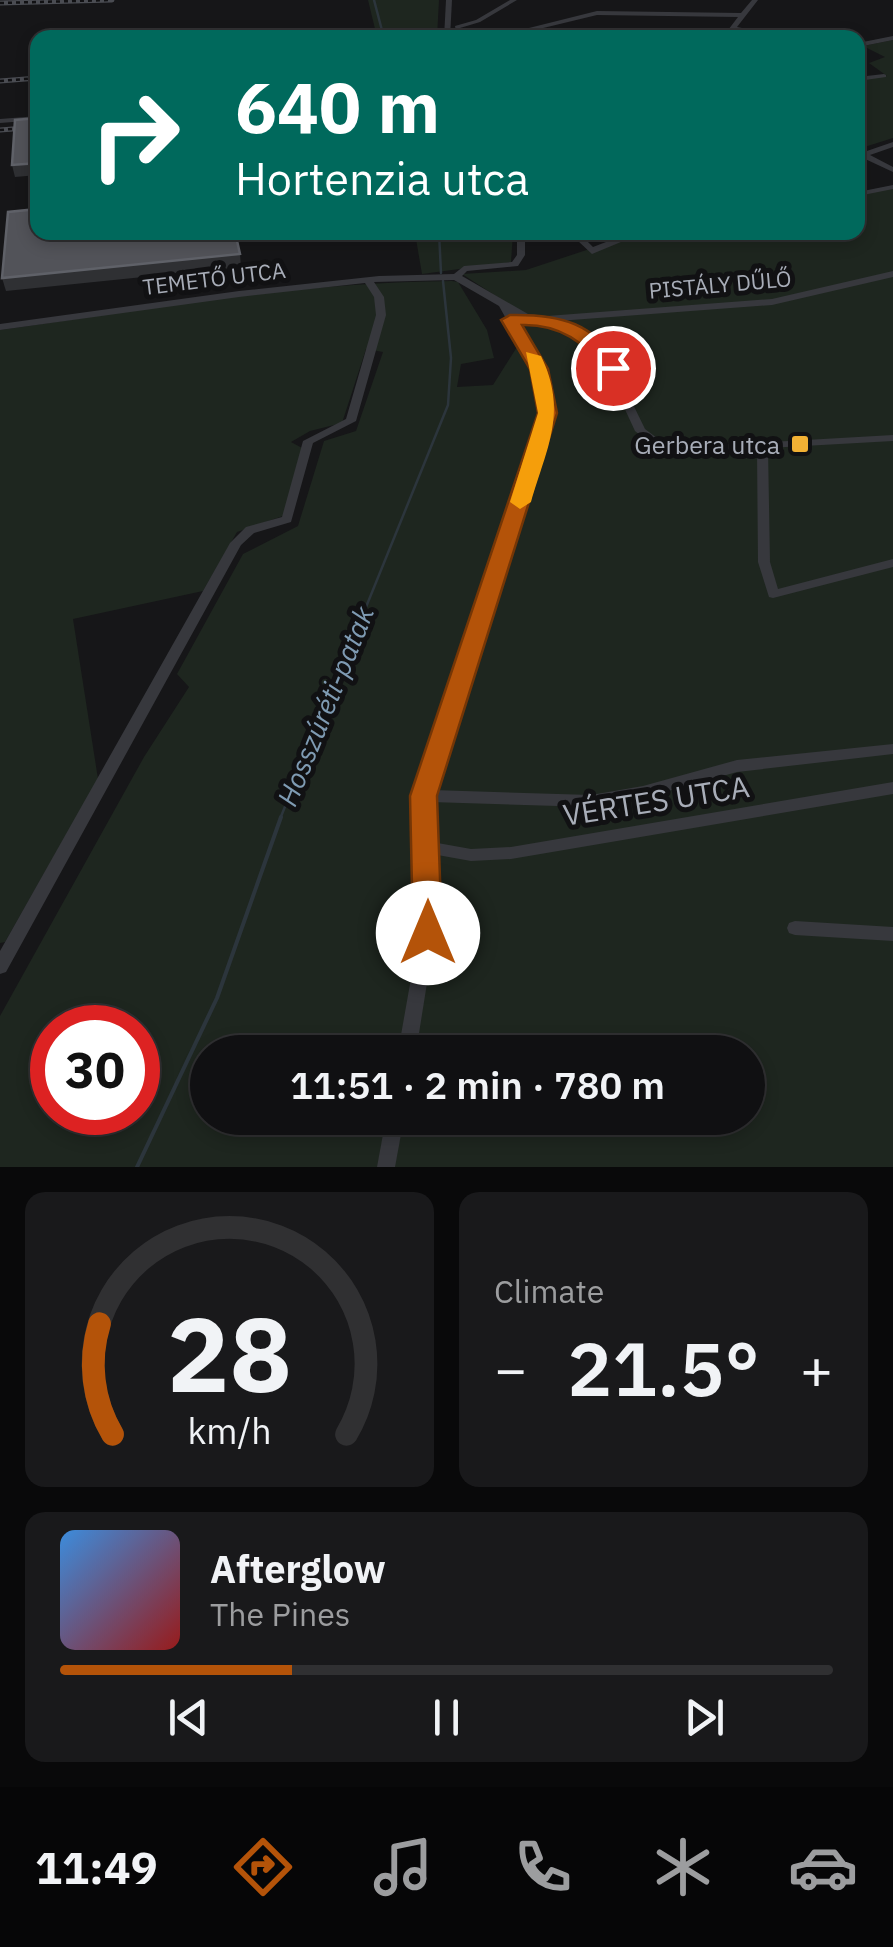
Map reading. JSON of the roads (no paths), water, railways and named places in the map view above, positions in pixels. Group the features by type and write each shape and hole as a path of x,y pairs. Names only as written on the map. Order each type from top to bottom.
{"street":[{"path":"448,30 449,0"},
{"path":"458,30 457,27 478,21 514,0"},
{"path":"745,30 734,28 755,0"},
{"path":"597,2 597,13"},
{"path":"525,30 597,13 745,15"},
{"path":"865,44 893,38"},
{"path":"865,78 884,76"},
{"path":"0,121 30,119"},
{"path":"865,152 893,144"},
{"path":"865,157 893,170"},
{"path":"865,193 893,187"},
{"name":"TEMETŐ UTCA","path":"0,327 368,280 452,278 459,270 518,262 520,240"},
{"path":"583,240 592,250 619,240"},
{"name":"PISTÁLY DŰLŐ","path":"548,320 772,302 893,274"},
{"path":"452,278 526,317"},
{"path":"0,966 236,543 250,530 287,519 308,440 351,421 368,375 382,310 378,292 368,280"},
{"path":"411,1035 428,933 424,796 548,413 539,369 502,304"},
{"path":"510,320 548,320 604,350 640,431 648,438 691,448 762,448 893,438"},
{"path":"762,448 764,562 774,594 893,564"},
{"path":"424,796 591,800 642,792 737,766 893,749"},
{"name":"VÉRTES UTCA","path":"427,846 471,855 512,852 893,788"},
{"path":"795,928 893,934"},
{"path":"386,1167 392,1135"}],"waterway":[{"name":"Hosszúréti-patak","path":"374,0 382,30"},
{"name":"Hosszúréti-patak","path":"439,240 441,273"},
{"name":"Hosszúréti-patak","path":"280,819 448,405 451,358 443,281"},
{"name":"Hosszúréti-patak","path":"137,1167 217,998 281,817"}],"railway":[{"path":"0,3 112,0"},
{"path":"0,81 30,79"},
{"path":"0,130 30,128"}],"place":[{"name":"Gerbera utca","path":"800,444"}]}
